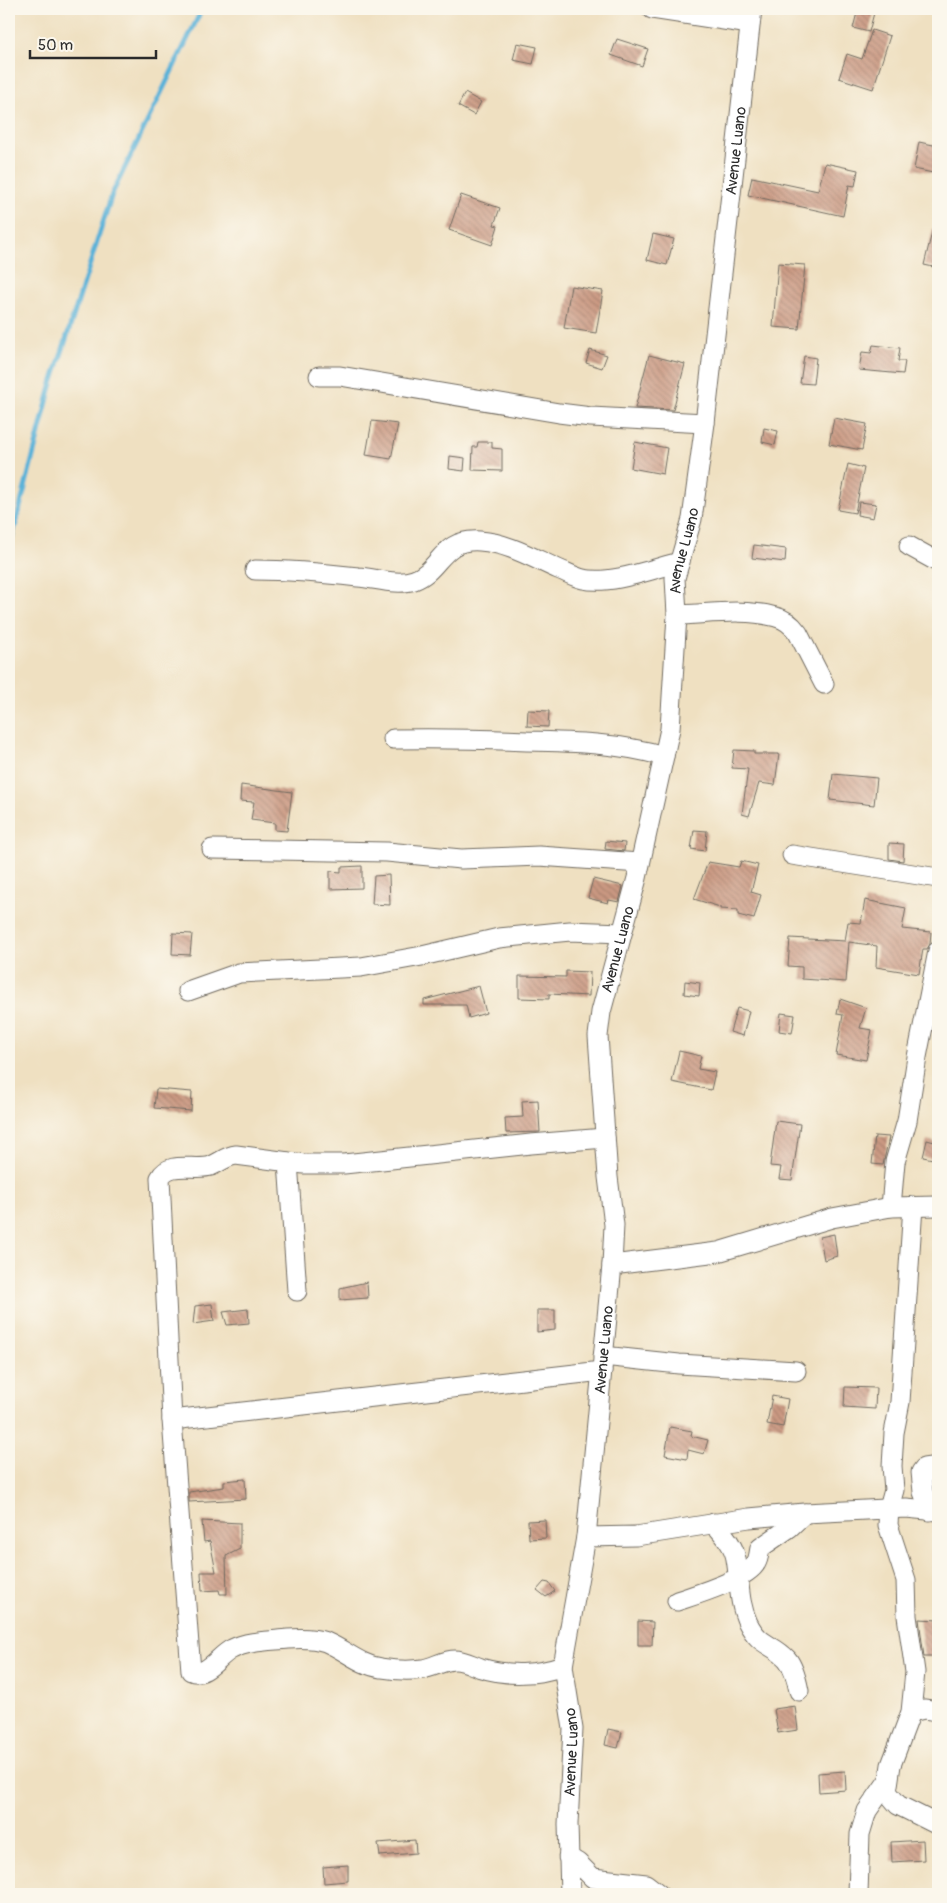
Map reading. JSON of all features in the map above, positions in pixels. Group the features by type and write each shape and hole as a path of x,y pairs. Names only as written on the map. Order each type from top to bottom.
{"street":[{"path":"652,9 751,16"},
{"name":"Avenue Luano","path":"570,1894 568,1824 573,1729 563,1666 586,1537 612,1265 614,1226 605,1138 598,1036 601,1012 640,863 670,729 678,615 675,587 692,519 705,423 751,16"},
{"path":"319,376 340,376 559,413 592,417 705,423"},
{"path":"255,570 295,570 378,579 397,583 414,580 422,576 449,547 478,540 514,548 583,579 598,580 619,577 646,572 680,562"},
{"path":"909,546 938,562"},
{"path":"678,615 745,612 778,617 793,626 798,633 824,684"},
{"path":"393,739 441,737 617,745 664,756"},
{"path":"212,849 387,852 461,859 539,856 640,863"},
{"path":"792,855 938,878"},
{"path":"188,991 239,973 361,966 422,956 499,938 570,932 622,933"},
{"path":"891,1207 895,1162 907,1122 938,951"},
{"path":"563,1666 548,1671 516,1673 491,1670 457,1660 447,1661 422,1669 380,1668 360,1662 325,1642 295,1638 239,1646 218,1658 204,1672 195,1673 191,1670 172,1420 160,1178 163,1172 170,1168 203,1168 211,1166 228,1156 249,1156 304,1164 344,1164 605,1138"},
{"path":"288,1162 298,1291"},
{"path":"913,1206 900,1402 894,1432 892,1466 894,1490 889,1508 888,1525 906,1580 907,1616 915,1672 911,1712 891,1765 888,1792 898,1805 938,1825"},
{"path":"612,1265 718,1252 832,1218 891,1207 938,1206"},
{"path":"172,1420 602,1363 679,1364 796,1371"},
{"path":"934,1511 923,1492 921,1472 924,1468 938,1466"},
{"path":"586,1537 636,1536 714,1523 805,1513 889,1508 934,1511"},
{"path":"677,1601 737,1577 752,1568 757,1562 760,1548 789,1528 805,1513"},
{"path":"714,1523 730,1543 736,1558 741,1604 754,1634 763,1643 788,1660 800,1691"},
{"path":"911,1712 924,1709 938,1711"},
{"path":"858,1894 860,1834 866,1811 888,1781"},
{"path":"568,1857 578,1863 593,1878 646,1884 659,1894"}],"building":[{"path":"858,9 875,9 869,32 853,28"},
{"path":"872,30 890,36 873,89 839,78 847,54 862,59"},
{"path":"617,39 648,49 642,66 611,55"},
{"path":"517,43 537,47 533,64 513,60"},
{"path":"465,93 481,102 474,115 458,106"},
{"path":"919,142 938,146 933,173 914,169"},
{"path":"825,163 858,170 855,186 849,185 843,216 748,195 752,177 818,191"},
{"path":"461,195 500,208 494,225 498,226 492,245 449,230"},
{"path":"933,228 938,229 938,268 924,265"},
{"path":"653,234 674,239 667,265 647,260"},
{"path":"778,263 805,265 799,329 773,327"},
{"path":"571,286 603,291 596,333 564,328"},
{"path":"873,345 900,348 898,361 905,361 903,374 859,370 862,352 871,353"},
{"path":"590,350 607,355 602,368 586,363"},
{"path":"649,355 685,364 673,410 635,408"},
{"path":"804,356 816,358 813,384 800,383"},
{"path":"834,418 867,424 862,450 829,444"},
{"path":"372,421 398,424 391,459 366,455"},
{"path":"764,428 778,431 775,445 762,442"},
{"path":"478,442 492,442 492,448 502,449 502,471 472,470 473,447 477,447"},
{"path":"635,442 667,448 663,474 631,468"},
{"path":"450,456 465,458 464,471 449,469"},
{"path":"848,464 864,468 855,513 838,510"},
{"path":"859,502 876,504 873,518 857,515"},
{"path":"754,545 786,549 785,562 752,558"},
{"path":"528,710 549,711 548,727 527,726"},
{"path":"734,750 754,751 754,754 779,754 775,785 759,783 749,816 742,814 748,769 732,768"},
{"path":"833,774 877,778 874,805 830,800"},
{"path":"241,785 292,792 287,831 275,830 275,823 251,820 254,802 240,801"},
{"path":"694,830 707,831 705,851 691,849"},
{"path":"606,841 625,843 624,851 605,849"},
{"path":"889,843 904,844 903,861 889,859"},
{"path":"741,861 758,865 751,892 761,895 754,919 738,915 738,910 720,909 720,907 694,899 708,862 739,867"},
{"path":"362,866 362,888 330,889 330,871 341,872 341,867"},
{"path":"389,875 390,905 372,904 374,876"},
{"path":"593,879 623,886 619,902 609,900 608,903 588,898"},
{"path":"865,900 906,908 902,929 931,932 930,944 927,949 923,949 919,974 876,967 877,946 849,942 846,982 802,979 802,967 788,966 790,938 845,941 848,922 861,923"},
{"path":"173,933 192,934 190,955 172,954"},
{"path":"566,971 590,972 589,996 549,994 549,999 519,998 519,976 566,977"},
{"path":"685,981 700,983 699,996 684,994"},
{"path":"479,986 486,1013 469,1018 466,1005 424,1005 424,1000"},
{"path":"840,999 866,1008 860,1028 872,1030 866,1060 836,1055 843,1015 837,1014"},
{"path":"737,1008 749,1011 743,1036 730,1032"},
{"path":"781,1013 795,1015 792,1033 779,1031"},
{"path":"679,1051 701,1056 698,1069 715,1072 711,1090 672,1082"},
{"path":"156,1089 192,1092 191,1111 154,1108"},
{"path":"538,1100 540,1132 506,1133 505,1118 523,1117 522,1101"},
{"path":"776,1121 800,1124 792,1180 779,1179 781,1167 770,1166"},
{"path":"875,1136 889,1137 883,1165 872,1164"},
{"path":"927,1140 938,1143 938,1160 923,1157"},
{"path":"834,1234 837,1256 824,1260 820,1237"},
{"path":"367,1282 368,1298 340,1300 340,1288"},
{"path":"212,1304 214,1321 193,1324 195,1306"},
{"path":"248,1309 249,1323 227,1325 223,1312"},
{"path":"537,1310 555,1310 555,1330 537,1332"},
{"path":"845,1387 876,1388 875,1409 844,1407"},
{"path":"772,1396 788,1399 783,1427 767,1424"},
{"path":"670,1427 692,1431 691,1436 708,1440 704,1454 688,1450 687,1459 665,1455"},
{"path":"245,1479 246,1499 189,1502 189,1492 224,1487 224,1481"},
{"path":"545,1520 546,1538 529,1539 528,1521"},
{"path":"202,1521 240,1523 240,1549 226,1556 227,1594 220,1594 219,1590 202,1591 201,1572 216,1572 210,1541 204,1542"},
{"path":"544,1582 549,1583 555,1591 546,1597 537,1590"},
{"path":"919,1619 938,1620 938,1657 924,1657"},
{"path":"638,1621 653,1622 652,1645 638,1645"},
{"path":"795,1706 798,1730 778,1733 774,1709"},
{"path":"608,1729 622,1732 618,1748 605,1745"},
{"path":"845,1771 846,1790 819,1792 818,1773"},
{"path":"415,1840 416,1853 380,1856 378,1843"},
{"path":"923,1840 924,1860 892,1862 891,1842"},
{"path":"348,1865 348,1881 324,1883 323,1867"}],"waterway":[{"path":"9,550 50,390 112,194 202,9"}]}
